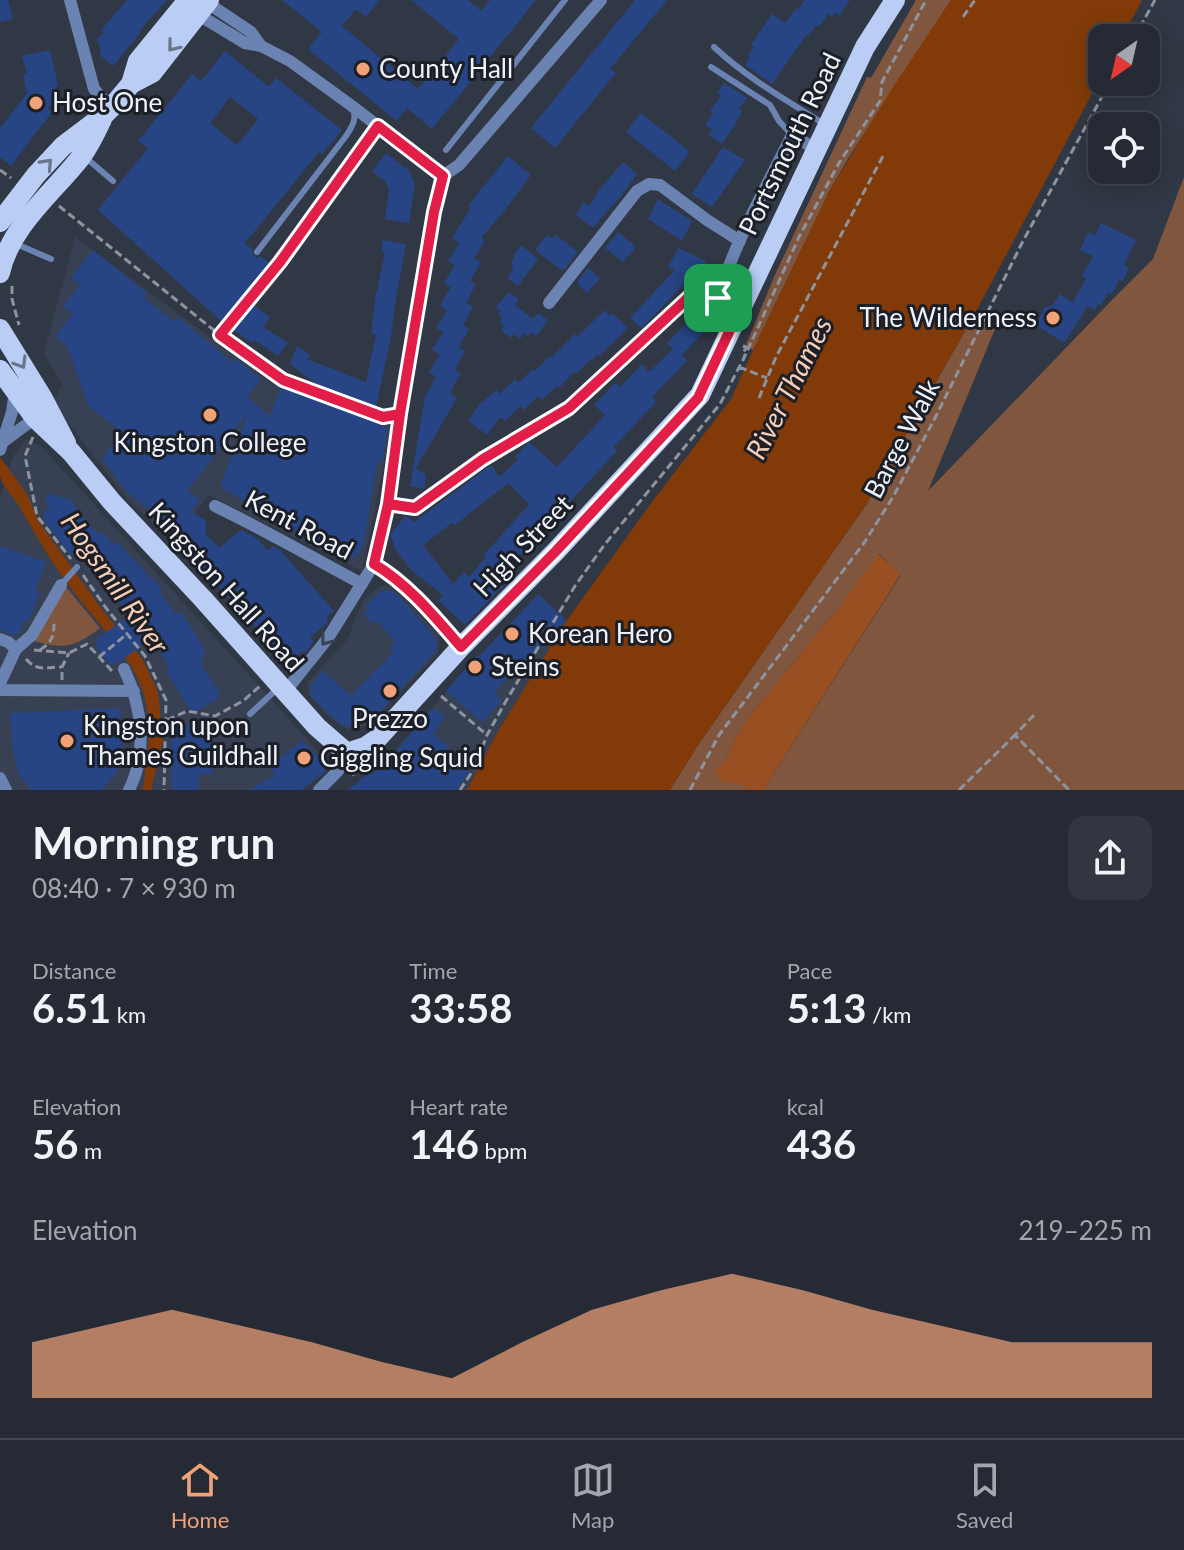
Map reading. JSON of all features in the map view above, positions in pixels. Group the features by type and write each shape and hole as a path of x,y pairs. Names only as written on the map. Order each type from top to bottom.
{"main road":[{"name":"Portsmouth Road","path":"738,313 865,47 895,0"},
{"path":"7,274 12,242 82,155 108,112 131,84 152,73 198,4"},
{"path":"0,222 63,146 108,112"},
{"name":"High Street","path":"347,753 377,739 698,398 738,313"},
{"name":"Kingston Hall Road","path":"0,329 71,452 112,502 317,727 347,753"},
{"name":"Kingston Hall Road","path":"0,370 32,424 71,452"}],"street":[{"path":"70,0 94,89 108,112"},
{"path":"400,414 434,212 443,176 459,165 601,0"},
{"path":"198,4 231,16 251,32 261,46 290,61 443,176"},
{"path":"718,298 740,241 792,135 817,150"},
{"path":"549,303 637,191 649,184 660,185 740,241"},
{"path":"388,504 415,508 483,459 569,408 690,296 718,298 738,313"},
{"path":"2,446 15,391"},
{"path":"2,446 32,424"},
{"path":"279,685 328,638 374,564 394,469"},
{"name":"Kent Road","path":"215,506 362,584"},
{"path":"374,564 389,572 461,647"},
{"path":"0,683 20,645 32,635 61,585"},
{"path":"0,639 20,645"},
{"path":"124,669 134,691 139,717 140,755 136,776 129,790"},
{"path":"0,690 134,691"},
{"name":"High Street","path":"319,790 338,771 347,753"},
{"path":"0,778 6,790"}],"lane":[{"path":"446,150 565,0"},
{"path":"714,47 759,84 827,126"},
{"path":"711,67 770,105 792,135"},
{"path":"257,252 353,126 355,115 352,106"},
{"path":"82,155 113,181"},
{"path":"12,242 51,259"},
{"path":"61,585 76,568"},
{"path":"250,714 279,685"}],"path":[{"path":"460,790 474,769 487,735 575,586 605,544 720,404 799,237 839,163 880,101 882,82 926,0"},
{"path":"963,17 975,0"},
{"path":"1142,24 1155,0"},
{"name":"Barge Walk","path":"690,790 719,735 864,543 893,497 1023,241 1102,96"},
{"path":"82,104 86,97"},
{"path":"220,335 280,262 378,126"},
{"path":"759,398 776,357 883,156"},
{"path":"0,170 17,183"},
{"path":"54,203 220,335 283,380 383,417 400,414 394,469"},
{"path":"7,274 23,335"},
{"path":"744,347 744,356"},
{"path":"739,367 767,378"},
{"path":"32,424 33,437 25,456 37,516 145,656 166,700 164,790"},
{"path":"40,650 53,638 54,623"},
{"path":"98,657 126,635"},
{"path":"20,645 34,650 69,653 87,644 112,671 124,669"},
{"path":"20,645 33,667 62,667"},
{"path":"61,690 62,667 69,653"},
{"path":"167,720 187,711 215,716 279,685"},
{"path":"435,692 487,735"},
{"path":"959,790 1034,715"},
{"path":"1015,735 1069,790"}],"shaded area":[{"path":"916,0 951,0 830,190 753,350 746,345 774,277 867,77 871,78"},
{"path":"1184,177 1184,790 763,790 901,575 879,554 742,725 723,764 747,790 670,790 698,745 866,505 973,317 995,329 928,491 1153,259"},
{"name":"Kingston College","path":"75,237 274,385 392,427 362,571 209,495 173,541 128,500 53,404 62,385 44,353"},
{"path":"26,439 40,445 324,758 325,773 302,790 0,790 0,498 14,455"},
{"path":"878,554 901,574 763,790 747,790 739,783 722,782 715,769 723,764 742,725 839,607"},
{"path":"380,586 392,586 439,635 438,653 370,725 347,729 327,715 308,693 308,682 347,640 363,600"},
{"path":"66,587 100,628 69,645 34,641"},
{"path":"539,594 567,620 498,731 467,790 348,790 381,766 474,661"}],"water":[{"name":"River Thames","path":"951,0 1142,0 1129,24 1088,24 1088,96 1091,96 973,317 866,505 698,745 670,790 467,790 498,731 567,620 731,399 830,190"},
{"path":"0,457 27,494 39,522 143,660 158,692 163,740 151,790 142,790 149,731 147,706 140,683 130,663 55,565 3,484"}],"building":[{"path":"0,0 8,0 13,19 0,22"},
{"path":"127,0 167,0 113,66 101,56 96,40"},
{"name":"County Hall","path":"282,0 380,0 366,17 356,9 342,26 418,89 459,39 411,0 468,0 481,11 490,0 536,0 432,129 407,108 397,121 308,49 322,32"},
{"path":"635,0 667,0 610,69 616,73 555,148 531,128"},
{"path":"805,0 850,0 839,16 828,14 819,27 816,25 809,36 807,34 772,84 745,65 754,47 751,45 772,14 785,23"},
{"name":"Host One","path":"50,50 58,96 48,109 52,112 11,166 0,157 0,128 27,93 23,75 27,74 22,56"},
{"path":"225,51 269,87 276,78 342,130 322,154 319,152 245,243 252,249 253,256 261,256 270,264 243,297 270,317 263,327 288,343 278,356 254,340 252,343 221,321 98,210 148,148 138,141 192,74 201,81","holes":["230,97 258,119 237,145 210,123"]},
{"path":"724,83 747,98 739,109 742,112 736,124 722,144 709,135 712,129 705,125"},
{"path":"641,113 690,152 675,171 626,132"},
{"path":"723,147 745,160 712,207 692,194"},
{"path":"386,153 407,167 415,184 409,223 385,219 389,189 386,182 372,171"},
{"path":"508,156 531,175 481,238 485,240 474,258 481,262 470,281 476,284 466,303 473,307 463,325 469,329 459,347 465,351 455,370 461,373 451,391 457,398 416,468 426,475 424,489 410,486 425,396 436,377 429,372 440,354 432,350 443,332 436,328 447,310 440,305 451,287 444,283 455,265 448,261 459,243 452,238 471,208 468,206"},
{"path":"623,162 637,174 593,228 576,215 584,202 589,206"},
{"path":"658,199 692,221 682,241 648,219"},
{"path":"1101,223 1136,240 1124,265 1129,268 1123,281 1119,280 1112,294 1109,292 1101,305 1098,304 1095,310 1088,306 1064,343 1036,325 1045,307 1053,305 1060,294 1073,303 1093,256 1080,250 1088,232 1095,235"},
{"path":"618,232 636,247 623,262 605,248"},
{"path":"555,234 578,252 563,271 535,250 547,235 552,239"},
{"name":"Kingston College","path":"383,240 406,244 391,336 372,416 377,418 375,423 388,428 382,462 377,462 364,544 360,552 355,557 342,557 220,487 248,412 187,491 200,500 191,512 206,520 205,533 219,548 241,530 258,539 268,551 273,546 279,549 334,611 326,618 327,623 310,637 314,642 304,654 302,651 290,663 178,544 184,537 128,493 102,459 122,432 89,407 67,346 55,336 73,314 63,306 80,285 71,278 93,250 147,293 144,298 174,322 178,317 233,363 236,359 261,379 247,397 270,416 283,383 347,407 290,364 297,346 310,355 307,359 366,382 376,335 371,334 385,252 381,251"},
{"path":"521,245 538,259 518,286 507,278 513,270 513,256"},
{"path":"678,248 706,261 696,280 691,277 642,328 630,318 675,270 668,268"},
{"path":"588,268 600,278 587,293 577,282"},
{"path":"509,292 519,300 515,305 533,319 538,313 548,320 536,336 531,332 528,336 524,333 520,339 514,334 511,338 501,330 504,326 499,322 502,318 498,315 501,311 496,307"},
{"path":"605,310 628,328 599,356 591,359 576,374 574,372 542,400 538,396 524,410 520,406 505,421 500,417 487,435 468,421 480,404 496,390 500,394 515,379 518,383 533,369 535,371"},
{"path":"694,315 703,323 703,333 682,355 687,361 652,397 656,402 614,447 617,451 497,580 503,586 465,625 438,600 443,595 411,570 393,546 390,535 405,516 414,522 491,465 500,477 529,442 557,467 605,415 594,405 615,383 620,387 642,364 649,372 673,349 667,343","holes":["508,483 529,504 483,556 485,558 469,577 464,572 453,584 423,545 452,523 455,525"]},
{"path":"53,492 56,496 70,499 97,533 102,532 114,545 117,542 161,588 161,594 175,613 182,613 205,650 201,664 219,691 218,698 193,714 167,673 168,665 151,639 116,664 109,664 96,647 97,639 130,614 95,578 101,572 93,565 94,542 78,555 70,554 44,520 44,512 50,507 44,499"},
{"path":"0,546 46,562 35,591 40,592 29,621 24,621 20,634 16,632 14,636 0,630"},
{"path":"385,590 400,597 433,635 437,640 436,651 370,723 362,716 352,726 342,726 311,697 310,686 323,671 351,696 393,653 389,648 395,642 377,620 373,624 363,613 379,592"},
{"path":"538,594 566,621 523,665 530,670 522,679 514,671 494,693 502,700 482,722 446,691"},
{"name":"Kingston upon Thames Guildhall","path":"120,708 122,753 117,772 102,790 31,790 19,775 13,752 10,713"},
{"path":"433,708 445,716 433,734 449,746 444,754 470,772 456,790 348,790 372,771 374,773 382,768"},
{"path":"221,723 221,735 210,735 212,774 199,774 199,790 172,790 170,724"},
{"path":"302,740 325,765 325,772 301,790 249,790 275,775 270,766"}],"place":[{"name":"County Hall","path":"363,69"},
{"name":"Host One","path":"36,103"},
{"name":"The Wilderness","path":"1053,318"},
{"name":"Kingston College","path":"210,415"},
{"name":"Korean Hero","path":"512,634"},
{"name":"Steins","path":"475,667"},
{"name":"Prezzo","path":"390,691"},
{"name":"Kingston upon Thames Guildhall","path":"67,741"},
{"name":"Giggling Squid","path":"304,758"}],"route":[{"path":"718,298 690,296 569,408 483,459 415,508 388,504 400,414 383,417 283,380 220,335 280,262 378,126 443,176 434,212 400,414 394,469 388,504 374,564 389,572 461,647 556,551 700,395 738,313 718,298"}],"water label":[{"name":"Hogsmill River","path":"115,583"}]}
